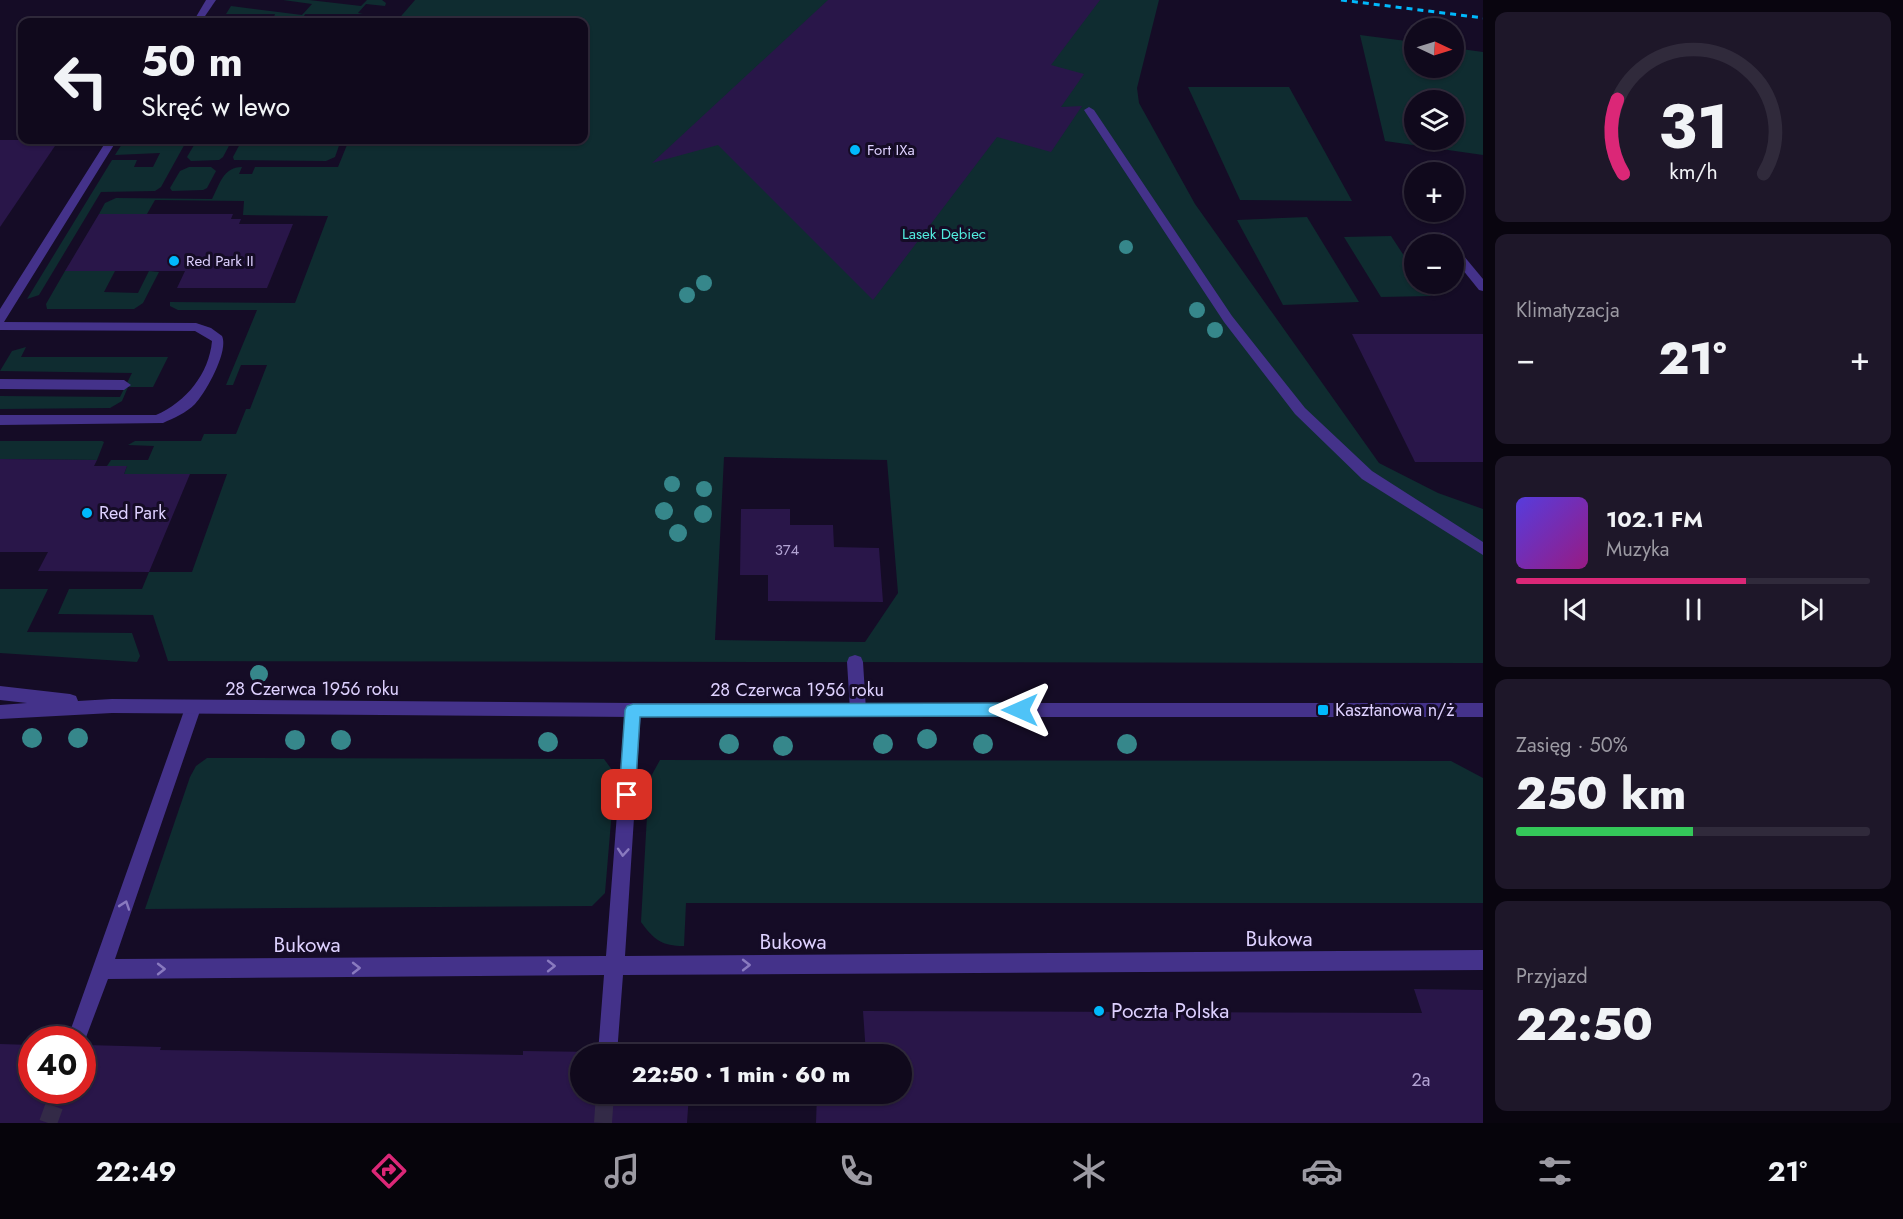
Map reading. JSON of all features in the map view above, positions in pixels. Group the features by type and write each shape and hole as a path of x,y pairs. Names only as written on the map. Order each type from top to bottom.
{"street":[{"path":"200,18 211,0"},
{"path":"1089,110 1228,319 1300,411 1367,475 1483,549"},
{"path":"0,320 110,144"},
{"path":"1464,264 1483,287"},
{"path":"0,326 195,327 207,331 218,339 218,350 201,388 192,400 178,412 158,420 0,420"},
{"path":"0,384 124,385"},
{"path":"855,662 858,710"},
{"name":"28 Czerwca 1956 roku","path":"0,693 112,706"},
{"name":"28 Czerwca 1956 roku","path":"0,712 112,706 633,710 1483,710"},
{"path":"82,1026 193,708"},
{"path":"609,1044 633,710"},
{"name":"Bukowa","path":"103,969 1483,960"}],"green space":[{"path":"283,0 309,0 361,6 367,0 382,0 386,3 385,6 366,4 358,13 363,14 305,14 303,18 274,18 275,14 226,14 231,6 302,15 312,4"},
{"name":"Lasek Dębiec","path":"415,0 1159,0 1137,88 1139,103 1195,204 1379,463 1438,493 1483,509 1483,663 168,661 153,615 58,614 69,589 142,589 149,572 192,572 227,474 124,474 127,466 107,466 111,460 148,460 154,446 128,445 135,441 201,441 204,434 236,434 246,409 250,409 267,365 241,365 233,385 226,385 257,310 178,310 170,306 170,302 295,303 328,216 243,215 244,201 155,200 147,214 99,214 105,203 116,198 212,199 226,173 242,167 239,174 252,174 255,167 338,167 347,144 588,144 588,18 399,18","holes":["724,457 887,460 898,593 865,642 715,640"]},
{"path":"1360,35 1404,41 1404,78 1464,78 1464,49 1483,52 1483,155 1448,150 1464,150 1464,90 1404,90 1404,144 1385,141"},
{"path":"1188,87 1289,87 1352,201 1240,200"},
{"path":"122,144 185,144 161,187 155,191 101,192 39,295 27,299 112,160 137,160 134,167 153,167 160,153 115,155"},
{"path":"195,144 230,144 219,160 191,161 187,157"},
{"path":"240,144 340,144 335,157 326,161 234,160 233,157"},
{"path":"189,167 211,167 216,171 207,188 203,190 172,191 170,188 180,171"},
{"path":"1307,217 1359,302 1283,305 1237,220"},
{"path":"1391,236 1404,256 1404,294 1430,294 1431,296 1381,297 1344,237"},
{"path":"65,271 115,271 104,292 138,293 149,271 159,272 143,303 134,309 47,309 46,304"},
{"path":"26,347 21,357 168,357 153,387 128,387 122,401 110,408 0,409 0,396 120,397 132,373 0,371 12,351"},
{"path":"0,441 104,442 97,460 0,459"},
{"path":"0,589 48,589 27,632 132,633 140,656 137,662 0,653"},
{"path":"207,758 604,759 615,774 605,893 592,906 145,909 190,777 196,766"},
{"path":"660,760 1451,761 1483,778 1483,903 686,903 684,946 670,945 655,938 641,922 649,780"}],"building":[{"name":"Fort IXa","path":"828,0 1100,0 1051,65 1084,74 1061,107 1082,106 1051,152 997,137 873,300 718,145 652,163"},
{"path":"0,140 18,140 18,144 56,144 0,227"},
{"name":"Red Park II","path":"99,214 233,214 231,219 241,219 239,224 293,224 267,288 177,288 185,271 65,271"},
{"path":"1352,334 1483,334 1483,462 1415,462"},
{"name":"Red Park","path":"0,459 97,460 94,466 127,466 124,474 190,474 149,572 38,571 48,552 0,552"},
{"path":"741,509 790,509 790,525 833,525 834,547 879,548 883,602 768,601 768,575 740,575"},
{"path":"1414,989 1483,990 1483,1123 816,1123 817,1104 912,1104 912,1044 865,1044 863,1011 1422,1013"},
{"path":"0,1044 18,1045 18,1104 96,1104 96,1045 161,1047 160,1050 523,1055 523,1051 570,1052 570,1104 688,1104 687,1123 0,1123"}],"tunnel":[{"path":"48,1123 55,1104"},
{"path":"603,1123 604,1104"}],"railway":[{"path":"1341,0 1483,18"}],"place":[{"name":"Fort IXa","path":"855,150"},
{"name":"Red Park II","path":"174,261"},
{"name":"Red Park","path":"87,513"},
{"name":"Kasztanowa n/ż","path":"1323,710"},
{"name":"Poczta Polska","path":"1099,1011"}],"route":[{"path":"627,795 633,710 1020,710"}]}
